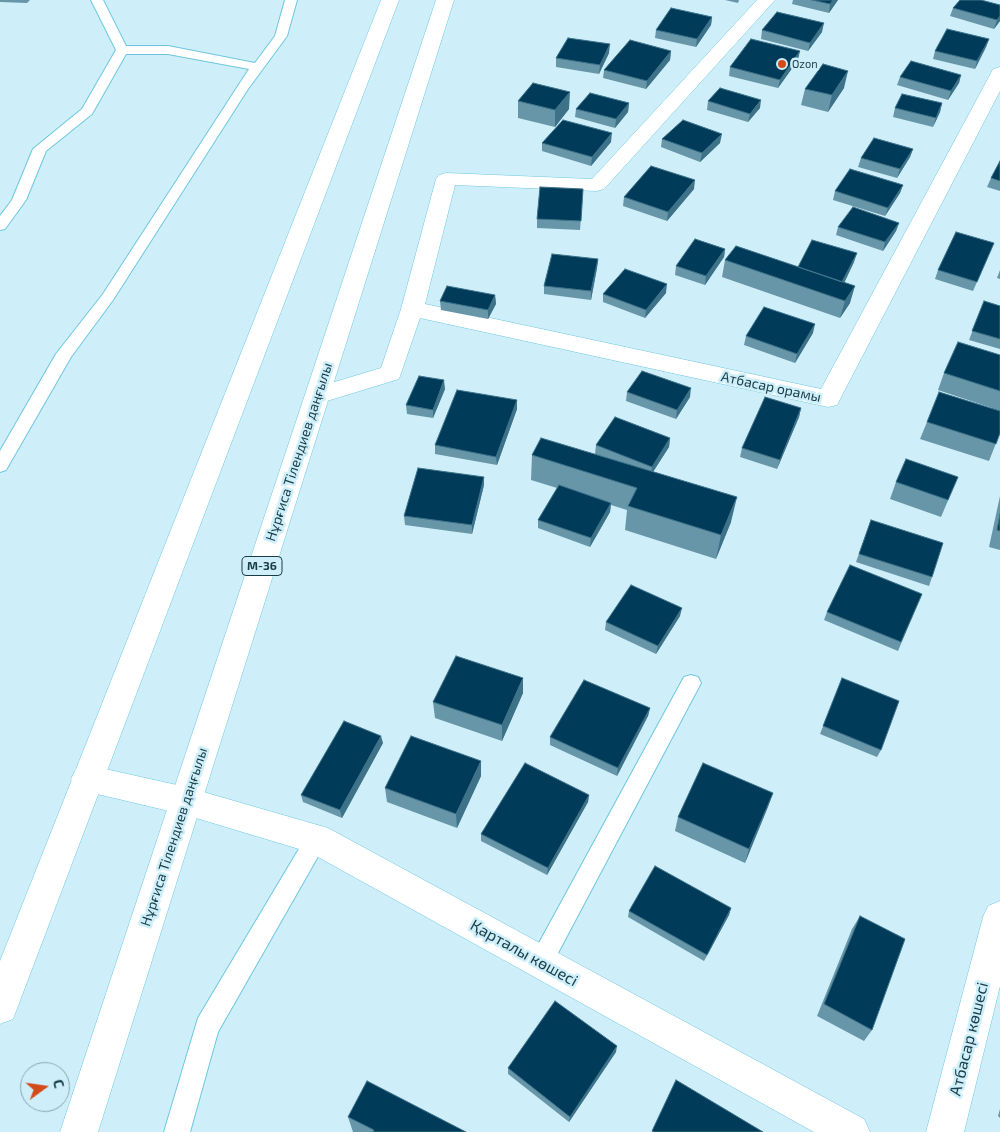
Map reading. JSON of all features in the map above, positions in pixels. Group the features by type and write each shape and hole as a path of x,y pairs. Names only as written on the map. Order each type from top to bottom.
{"street":[{"path":"0,1006 390,0"},
{"name":"Нұрғиса Тілендиев даңғылы","path":"78,1132 445,0"},
{"path":"317,396 391,373 412,308 446,180 597,185 766,0"},
{"name":"Атбасар орамы","path":"412,308 828,399 1000,73"},
{"name":"Қарталы көшесі","path":"87,779 186,801 317,839 852,1132"},
{"name":"Атбасар көшесі","path":"945,1132 1000,917"}],"lane":[{"path":"97,0 122,50"},
{"path":"0,466 64,354 108,296 236,97 281,36 291,0"},
{"path":"122,50 168,50 258,67"},
{"path":"0,226 19,200 40,149 87,111 122,50"},
{"path":"541,962 692,683"},
{"path":"177,1132 207,1027 317,839"}],"building":[{"path":"812,0 833,0 830,4"},
{"path":"960,0 981,0 1000,5 1000,16 997,20 953,8"},
{"path":"671,8 712,17 697,39 656,30"},
{"path":"777,12 824,23 810,43 762,30"},
{"path":"947,29 989,39 977,61 935,51"},
{"path":"568,38 610,44 600,65 556,58"},
{"path":"751,39 800,51 780,80 730,67"},
{"path":"630,40 671,51 647,81 604,70"},
{"path":"911,61 961,75 951,91 900,77"},
{"path":"823,64 848,71 832,95 805,89"},
{"path":"533,83 570,92 555,110 518,101"},
{"path":"720,88 761,100 750,114 708,101"},
{"path":"590,93 629,103 616,119 576,109"},
{"path":"902,94 942,103 936,118 895,108"},
{"path":"563,120 612,133 592,157 542,143"},
{"path":"683,120 722,134 702,153 662,139"},
{"path":"874,138 913,149 900,169 861,158"},
{"path":"1000,161 1000,181 991,178"},
{"path":"651,166 695,180 668,212 624,197"},
{"path":"850,169 903,185 888,208 835,191"},
{"path":"540,187 583,189 581,221 537,219"},
{"path":"853,207 899,223 885,242 838,227"},
{"path":"956,232 994,243 977,282 938,270"},
{"path":"695,239 725,249 706,276 676,266"},
{"path":"812,240 857,253 842,282 798,267"},
{"path":"736,246 855,286 845,301 725,260"},
{"path":"552,254 598,259 591,291 544,286"},
{"path":"625,269 667,284 646,310 603,294"},
{"path":"447,286 495,295 488,310 440,301"},
{"path":"984,301 1000,306 1000,339 972,331"},
{"path":"764,307 815,324 797,354 746,336"},
{"path":"958,342 1000,355 1000,391 944,373"},
{"path":"642,371 691,388 677,410 627,392"},
{"path":"419,376 444,380 433,410 406,405"},
{"path":"457,390 517,400 496,457 435,445"},
{"path":"939,392 1000,411 1000,433 996,444 927,422"},
{"path":"765,397 801,408 780,460 742,448"},
{"path":"615,417 670,438 652,467 596,445"},
{"path":"541,438 737,497 721,535 628,506 637,488 532,455"},
{"path":"906,459 958,477 948,500 896,482"},
{"path":"418,468 484,477 472,525 404,516"},
{"path":"559,485 611,503 591,538 538,520"},
{"path":"1000,514 1000,531 997,530"},
{"path":"871,520 943,543 932,577 859,554"},
{"path":"850,565 922,594 901,642 827,612"},
{"path":"631,585 682,608 658,646 606,622"},
{"path":"456,656 523,678 502,725 433,702"},
{"path":"842,678 899,701 881,750 823,726"},
{"path":"584,680 650,708 618,768 550,737"},
{"path":"344,721 381,736 340,810 301,795"},
{"path":"411,736 481,761 456,814 385,788"},
{"path":"525,763 589,795 548,868 481,834"},
{"path":"703,763 773,793 749,849 678,817"},
{"path":"655,866 731,908 707,955 629,911"},
{"path":"860,916 905,939 872,1030 824,1004"},
{"path":"555,1001 617,1046 570,1117 508,1068"},
{"path":"676,1080 763,1132 652,1131"},
{"path":"367,1081 466,1132 373,1132 374,1130 348,1117"}],"place":[{"name":"Ozon","path":"782,64"}]}
